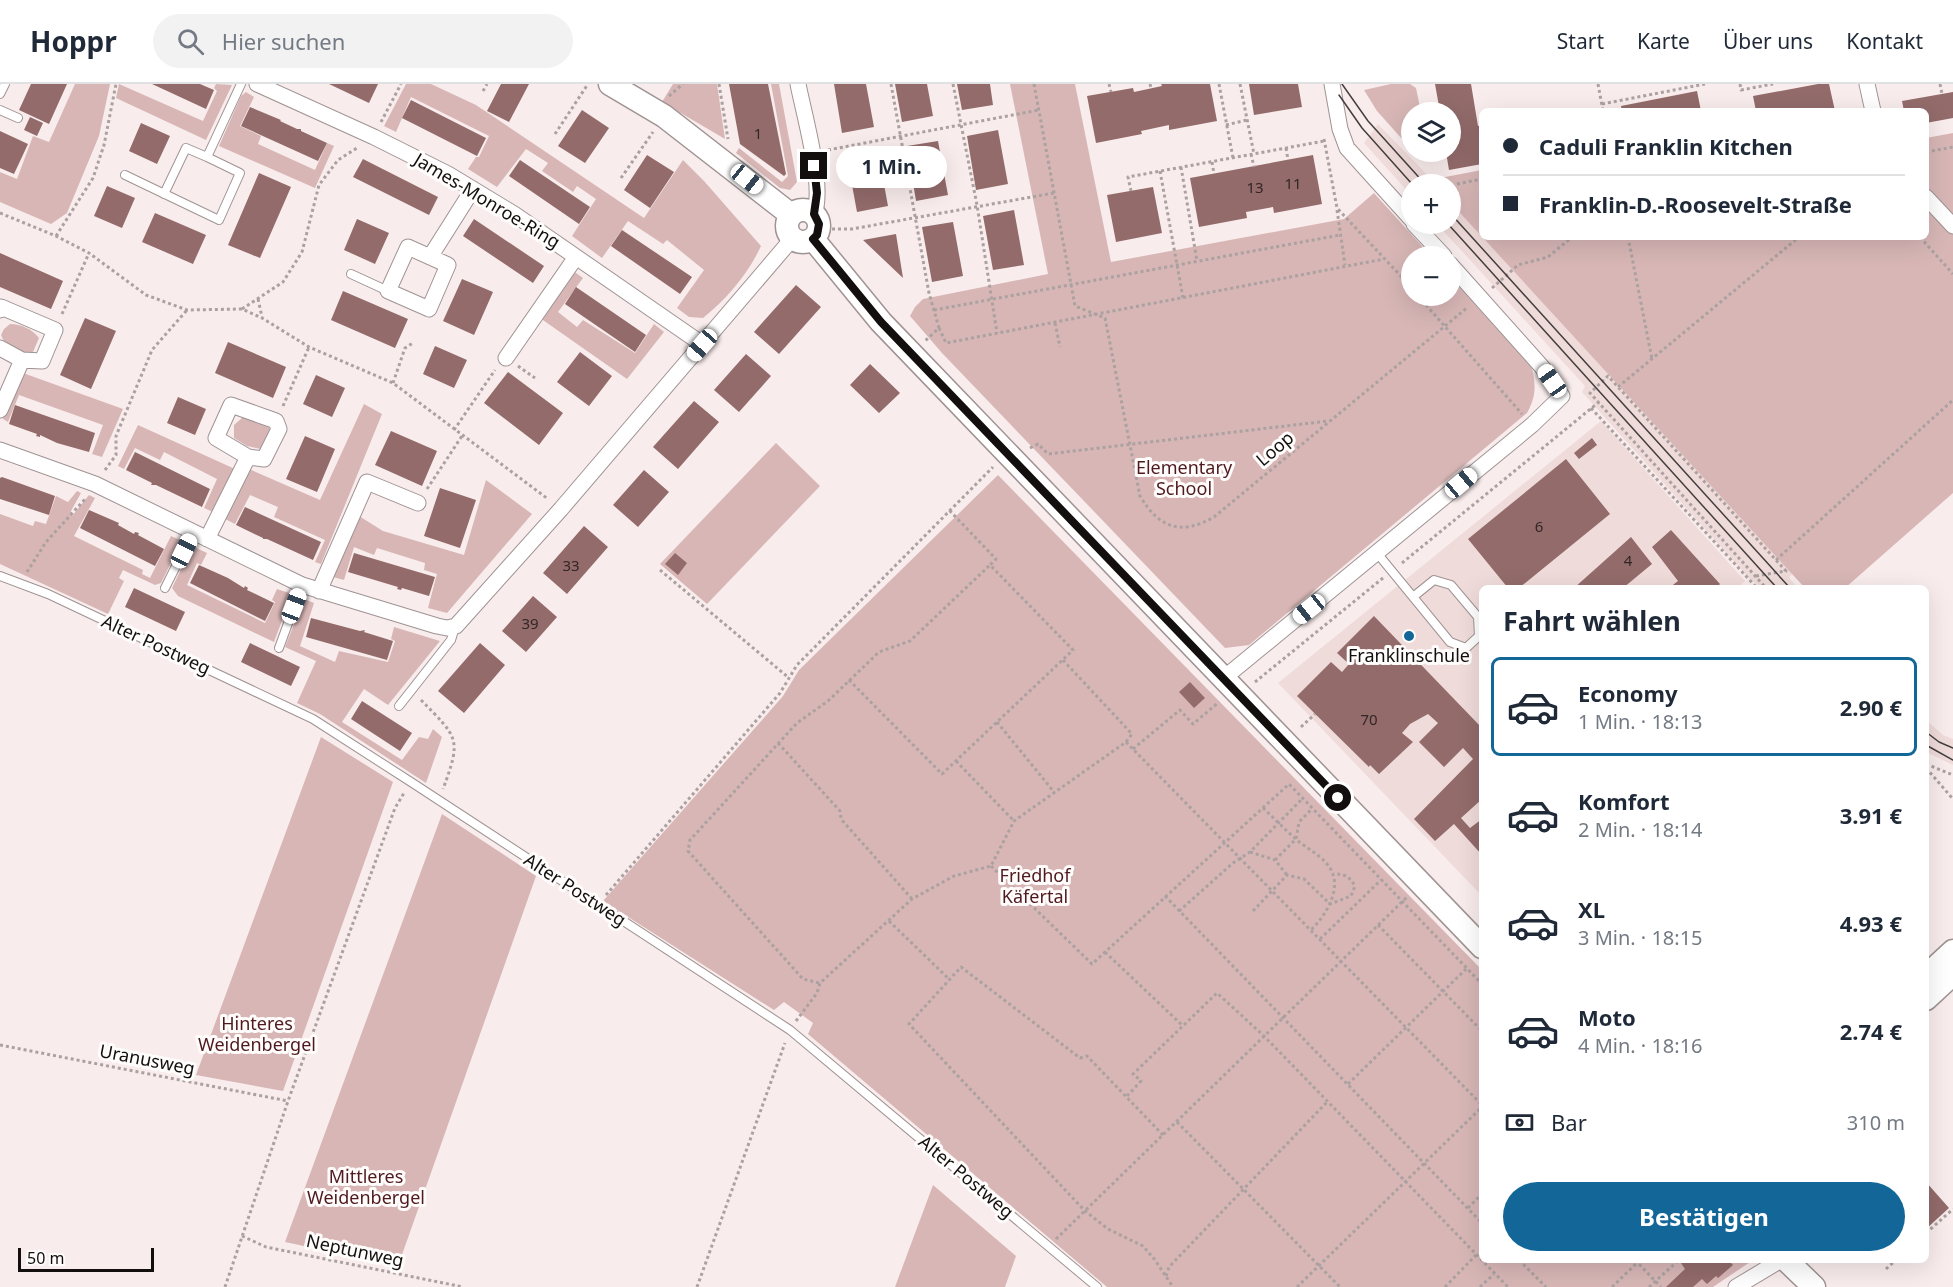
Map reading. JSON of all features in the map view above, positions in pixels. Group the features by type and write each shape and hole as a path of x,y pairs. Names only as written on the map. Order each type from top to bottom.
{"street":[{"name":"James-Monroe-Ring","path":"257,84 374,137 473,189 702,345"},
{"path":"610,84 664,116 790,214 802,209 809,230 881,322 1479,944"},
{"path":"0,450 95,484 302,585 437,626 447,628 456,626 561,509 702,345 809,230 817,207 817,180 798,84"},
{"path":"1332,84 1340,129 1347,148 1401,209"},
{"path":"1868,84 1872,108"},
{"path":"430,257 473,189"},
{"path":"1929,200 1953,225"},
{"path":"1424,234 1435,246"},
{"path":"408,248 448,265 429,309 388,291 408,248"},
{"path":"506,358 576,257"},
{"path":"1233,687 1377,553 1532,425 1562,396 1542,366 1461,276"},
{"path":"0,310 1,307 55,330 42,361 22,360 0,348"},
{"path":"0,410 22,360"},
{"path":"231,405 276,421 279,429 264,459 248,457 216,438 231,405"},
{"path":"207,539 248,457"},
{"path":"319,591 367,482 417,503"},
{"path":"1929,973 1953,951"},
{"path":"1929,996 1953,974"},
{"path":"1736,1287 1776,1263"},
{"path":"1789,1263 1814,1287"}],"lane":[{"path":"0,94 5,84"},
{"path":"207,157 241,84"},
{"path":"0,110 18,118"},
{"path":"125,175 164,194 219,220 240,173 186,148 164,194"},
{"path":"351,274 388,291"},
{"path":"165,588 193,532"},
{"path":"1377,553 1392,571 1413,597 1450,642 1466,648 1479,636 1478,617 1451,585 1434,580 1413,597"},
{"name":"Alter Postweg","path":"0,576 21,583 313,719 439,800 790,1030 1097,1287"},
{"path":"279,648 302,585"},
{"path":"399,706 451,640 456,626"}],"path":[{"path":"56,236 93,178 104,145 116,84"},
{"path":"242,309 283,282 302,252 319,185 338,160 374,137 401,84"},
{"path":"483,91 487,84"},
{"path":"555,134 588,84"},
{"path":"719,84 732,168"},
{"path":"891,84 934,310 946,343 1384,259"},
{"path":"953,84 977,206 997,334"},
{"path":"1034,84 1075,306 1097,315"},
{"path":"1109,84 1110,92"},
{"path":"1219,84 1233,158"},
{"path":"1240,84 1254,167"},
{"path":"1598,84 1603,108"},
{"path":"1602,104 1705,84"},
{"path":"1740,84 1741,90 1773,84"},
{"path":"1940,84 1942,94"},
{"path":"812,153 1039,110"},
{"path":"621,178 664,116"},
{"path":"1226,125 1247,120"},
{"path":"1322,130 1346,266"},
{"path":"1131,191 1128,177 1324,141"},
{"path":"1929,151 1953,147"},
{"path":"1286,148 1288,160"},
{"path":"1212,162 1214,174"},
{"path":"1181,167 1197,261"},
{"path":"1160,171 1183,298"},
{"path":"1461,183 1479,180"},
{"path":"809,230 852,229 1054,193"},
{"path":"1337,208 1401,277"},
{"path":"0,213 56,236 89,253 146,295 188,310 242,309 262,318 309,347 393,383 561,509"},
{"path":"934,310 1340,235"},
{"name":"Loop","path":"1097,315 1105,318 1140,496 1150,513 1165,524 1189,527 1214,517 1518,265 1548,257 1568,240"},
{"path":"1629,240 1652,358"},
{"path":"1618,387 1795,240"},
{"path":"1923,240 1953,274"},
{"path":"55,330 89,253"},
{"path":"258,299 262,318"},
{"path":"1427,306 1521,412"},
{"path":"21,583 45,542 84,502 116,456 116,436 152,351 188,310"},
{"path":"1054,323 1060,347"},
{"path":"911,354 939,328"},
{"path":"393,383 405,348 413,343"},
{"path":"276,421 309,347"},
{"path":"454,430 499,364 506,358"},
{"path":"1756,576 1786,571 1608,376 1590,393 1764,585"},
{"path":"1776,560 1953,400"},
{"path":"1133,749 1180,710 1193,724 1233,687 1392,571 1599,402"},
{"path":"1591,408 1754,585"},
{"path":"598,904 780,693 797,665 949,510 1010,455 1038,444 1048,454 1330,421"},
{"path":"417,503 462,436"},
{"path":"820,983 804,979 688,850 690,840 797,723 828,701 879,652 910,641 996,559 949,510"},
{"path":"849,680 942,774 1072,650 990,565"},
{"path":"660,570 789,678"},
{"path":"698,1287 790,1030 800,1013 817,993 820,983 912,899 954,876 991,866 1014,821 1126,742 1132,734 1062,659"},
{"path":"411,690 453,736 454,759 439,800"},
{"path":"1301,727 1315,714"},
{"path":"997,722 1054,792"},
{"path":"1126,742 1479,1103"},
{"path":"778,743 840,811 841,819 912,899"},
{"path":"956,761 1014,821"},
{"path":"1929,767 1953,775"},
{"path":"1929,770 1953,799"},
{"path":"225,1287 288,1101 395,808 411,782"},
{"path":"991,866 1092,964 1289,784 1479,981"},
{"path":"1179,911 1250,852 1302,798"},
{"path":"1263,808 1326,863 1333,874 1334,889 1326,915 1311,930"},
{"path":"1275,860 1296,839 1299,822 1312,809"},
{"path":"1250,852 1275,860 1287,875 1304,879 1330,904"},
{"path":"1330,904 1351,896 1355,886 1350,878 1343,874 1333,874"},
{"path":"1253,911 1287,875"},
{"path":"1320,939 1381,880"},
{"path":"1049,1246 1420,884"},
{"path":"1165,896 1479,1220"},
{"path":"890,921 950,980"},
{"path":"1378,925 1479,1028"},
{"path":"1105,952 1183,1026"},
{"path":"1163,1135 1087,1056 1080,1058 961,967 909,1024 1085,1211 1108,1229 1143,1246 1173,1287"},
{"path":"1348,1084 1467,968"},
{"path":"1127,1096 1141,1081 1133,1074 1217,993 1263,1036 1479,1258"},
{"name":"Uranusweg","path":"0,1045 288,1101"},
{"path":"1166,1276 1169,1267 1327,1102"},
{"path":"1297,1287 1479,1109"},
{"path":"1177,1121 1340,1287"},
{"path":"1468,1208 1479,1197"},
{"path":"1929,1230 1953,1209"},
{"name":"Neptunweg","path":"242,1236 266,1247 463,1287"},
{"path":"1445,1287 1476,1255"},
{"path":"1484,1263 1508,1287"},
{"path":"1522,1263 1546,1287"},
{"path":"1612,1287 1636,1263"},
{"path":"1640,1263 1660,1287"},
{"path":"1649,1287 1676,1263"},
{"path":"1886,1269 1893,1263"},
{"path":"1480,1287 1494,1273"}],"shaded area":[{"path":"1378,124 1401,148 1401,162 1415,162 1426,174 1401,174 1401,184 1364,143"},
{"path":"1461,212 1479,233 1479,240 1485,240 1794,571 1789,578 1795,585 1757,585 1748,577 1582,392 1585,386 1461,250 1461,246 1457,246 1446,234 1461,234"},
{"name":"Franklinschule","path":"1601,421 1745,581 1740,585 1479,585 1479,893 1278,683"},
{"path":"1929,723 1943,735 1953,739 1953,765 1929,753"}],"green space":[{"path":"75,84 110,84 99,136 67,213 51,224 0,202 0,172 17,179 33,136 49,142"},
{"path":"119,84 203,121 217,91 214,88 216,84 232,85 206,140 116,98"},
{"path":"406,84 431,84 476,105 644,218 683,160 761,246 743,276 720,303 703,318 689,317 677,308 704,270 667,240 663,244 628,221 602,258 572,236 596,199 577,186 573,192 542,171 548,163 526,149 497,187 468,169 476,157 479,157 489,136 411,97 396,132 384,126"},
{"path":"673,84 717,84 725,139 662,102"},
{"path":"771,84 779,84 797,182 790,190 780,188 736,153 739,148 782,182 788,176"},
{"name":"Elementary School","path":"1010,84 1075,84 1111,262 1344,219 1374,193 1401,223 1401,234 1411,234 1422,246 1401,246 1401,306 1461,306 1461,289 1532,368 1534,391 1532,402 1527,413 1249,645 1225,648 942,353 910,316 923,299 1048,274"},
{"path":"1391,84 1410,84 1416,88 1419,102 1401,102 1401,138 1377,111 1364,90"},
{"path":"246,92 254,97 240,126 261,136 258,144 315,170 327,143 334,146 315,188 219,146 241,96"},
{"path":"1953,133 1953,493 1848,585 1802,585 1485,240 1929,240 1929,137"},
{"path":"1479,171 1479,234 1461,214 1461,174"},
{"path":"572,270 583,278 558,312 577,327 583,320 635,353 654,324 664,332 627,379 540,318"},
{"path":"10,324 26,328 39,338 33,352 18,351 6,344 1,335"},
{"path":"23,373 123,409 102,457 92,454 103,425 19,395 8,422 3,419"},
{"path":"364,404 382,414 321,564 315,562 325,540 274,517 278,507 250,495 235,524 225,519 249,469 320,500"},
{"path":"242,418 258,420 270,429 261,449 247,446 234,438 234,425"},
{"path":"138,425 235,469 213,512 204,508 217,479 164,452 160,460 135,448 124,469 118,466"},
{"path":"776,443 820,486 707,604 660,564"},
{"name":"Friedhof Käfertal","path":"998,475 1479,967 1479,1263 1749,1263 1713,1287 1107,1287 808,1034 813,1023 784,1002 774,1010 603,901 783,696 799,670"},
{"path":"486,480 532,514 447,613 428,608 437,574 424,570 425,563 377,548 374,555 354,547 344,580 333,577 359,516 383,531 464,555"},
{"path":"77,491 81,493 71,511 72,516 89,495 95,498 74,536 143,570 142,574 150,578 171,536 182,541 161,583 155,585 123,570 119,578 124,581 108,614 0,564 0,514 33,526 35,521 46,524 56,496 68,502"},
{"path":"192,546 207,553 201,565 197,563 187,585 265,623 275,602 272,600 277,589 292,594 274,642 178,596 172,588"},
{"path":"304,599 314,603 300,646 335,662 339,651 388,662 395,641 391,639 394,627 440,641 388,705 364,689 342,722 402,760 419,737 428,739 433,729 442,737 426,783 320,714 297,703 316,661 285,647"},
{"name":"Hinteres Weidenbergel","path":"321,737 393,782 283,1091 196,1075"},
{"name":"Mittleres Weidenbergel","path":"442,814 536,876 398,1266 285,1242"},
{"path":"933,1185 1016,1256 1005,1287 895,1287"}],"building":[{"path":"31,84 67,84 49,124 19,110"},
{"path":"152,84 200,84 214,90 206,109"},
{"path":"329,84 378,84 369,103"},
{"path":"501,84 529,84 509,122 487,111"},
{"path":"729,84 768,84 786,174 784,176 740,144"},
{"path":"834,84 866,84 874,127 842,133"},
{"path":"895,84 927,84 933,116 902,122"},
{"path":"957,84 990,84 993,105 962,110"},
{"path":"1161,84 1210,84 1217,121 1169,130 1169,125 1141,131 1142,134 1096,143 1087,96 1133,88 1134,92 1162,86"},
{"path":"1249,84 1298,84 1302,107 1254,115"},
{"path":"1435,84 1471,84 1479,126 1479,165 1449,170 1448,162 1461,162 1461,102 1438,102"},
{"path":"1829,84 1834,108 1755,108 1753,96"},
{"path":"1697,91 1700,108 1621,108 1621,106"},
{"path":"1953,92 1953,118 1929,122 1929,108 1903,108 1902,101"},
{"path":"411,100 486,138 477,156 402,118"},
{"path":"250,107 327,143 318,161 241,126"},
{"path":"582,110 609,128 585,163 558,146"},
{"path":"30,117 43,123 37,136 24,130"},
{"path":"141,123 170,136 157,164 129,151"},
{"path":"998,130 1008,184 976,190 967,136"},
{"path":"0,131 28,144 14,174 0,168"},
{"path":"938,141 948,195 916,201 907,146"},
{"path":"878,152 888,206 857,212 847,158"},
{"path":"647,155 674,172 650,208 624,190"},
{"path":"1313,155 1322,204 1274,213 1273,207 1246,212 1247,218 1199,227 1190,178"},
{"path":"363,159 438,197 429,215 353,177"},
{"path":"520,160 590,207 579,224 509,176"},
{"path":"259,173 291,187 260,258 228,245"},
{"path":"107,186 135,198 122,228 94,216"},
{"path":"1153,187 1162,233 1116,242 1107,195"},
{"path":"1014,210 1024,265 993,270 983,216"},
{"path":"155,213 206,235 193,264 142,242"},
{"path":"357,219 389,233 375,264 344,250"},
{"path":"474,219 544,266 533,283 463,236"},
{"path":"953,222 963,276 932,282 922,227"},
{"path":"622,230 692,277 680,294 611,246"},
{"path":"896,234 903,278 863,240"},
{"path":"0,253 63,281 51,309 0,287"},
{"path":"462,279 493,292 474,335 443,321"},
{"path":"796,285 821,307 779,354 754,332"},
{"path":"576,287 646,335 635,352 565,304"},
{"path":"343,291 408,319 395,348 331,320"},
{"path":"85,318 116,331 91,389 60,375"},
{"path":"228,342 286,367 273,398 215,373"},
{"path":"435,346 467,360 454,388 423,374"},
{"path":"580,352 612,376 589,406 557,382"},
{"path":"746,354 771,376 739,412 714,390"},
{"path":"870,364 900,393 879,413 850,385"},
{"path":"508,372 563,413 539,445 484,403"},
{"path":"316,375 345,388 332,417 303,404"},
{"path":"178,397 206,409 195,435 167,423"},
{"path":"694,401 719,422 678,469 653,447"},
{"path":"15,405 95,433 89,452 57,443 40,435 40,437 36,436 37,434 9,424"},
{"path":"391,431 437,451 422,486 375,465"},
{"path":"305,436 335,449 317,492 286,479"},
{"path":"1592,438 1597,445 1579,459 1574,453"},
{"path":"135,452 210,489 202,507 156,485 151,485 152,483 126,470"},
{"path":"1566,459 1610,514 1523,585 1506,585 1468,539"},
{"path":"644,470 669,492 638,527 613,505"},
{"path":"0,478 55,496 49,515 0,499"},
{"path":"440,488 476,500 460,548 424,536"},
{"path":"245,507 321,542 313,560 236,525"},
{"path":"89,510 119,523 118,525 134,534 139,533 138,535 164,549 155,566 80,528"},
{"path":"584,526 608,547 567,594 543,573"},
{"path":"1671,530 1720,584 1673,585 1678,581 1652,547"},
{"path":"1631,537 1652,564 1627,585 1577,585"},
{"path":"354,553 435,577 429,596 402,588 397,589 398,587 348,572"},
{"path":"675,553 687,563 678,575 665,564"},
{"path":"199,565 244,588 245,586 247,590 274,603 265,621 190,583"},
{"path":"134,588 185,612 176,631 125,607"},
{"path":"533,596 557,617 526,652 502,631"},
{"path":"1374,616 1479,725 1479,802 1461,818 1470,828 1479,821 1479,852 1454,824 1435,841 1414,819 1473,759 1463,748 1444,767 1419,742 1438,723 1428,714 1410,724 1402,733 1413,742 1379,774 1370,765 1369,767 1297,696 1331,662 1342,672 1349,664 1337,653"},
{"path":"311,618 360,631 365,630 364,632 393,641 387,660 306,637"},
{"path":"250,643 300,667 291,686 241,662"},
{"path":"480,643 505,665 464,713 438,691"},
{"path":"1190,682 1205,698 1194,708 1179,692"},
{"path":"362,701 412,733 400,751 351,719"},
{"path":"1929,1185 1949,1208 1929,1226"},
{"path":"1681,1263 1731,1263 1733,1265 1707,1284 1702,1279 1693,1287 1666,1287 1685,1269"}],"tram line":[{"path":"1342,84 1368,121 1416,174"},
{"path":"1339,95 1362,128 1403,174"},
{"path":"1461,225 1787,585"},
{"path":"1457,234 1774,585"},
{"path":"1929,734 1953,748"},
{"path":"1929,747 1953,760"}],"place":[{"name":"Franklinschule","path":"1409,636"}],"route":[{"path":"814,166 817,180 817,207 814,214 818,219 819,230 813,239 881,322 1338,798"}]}
